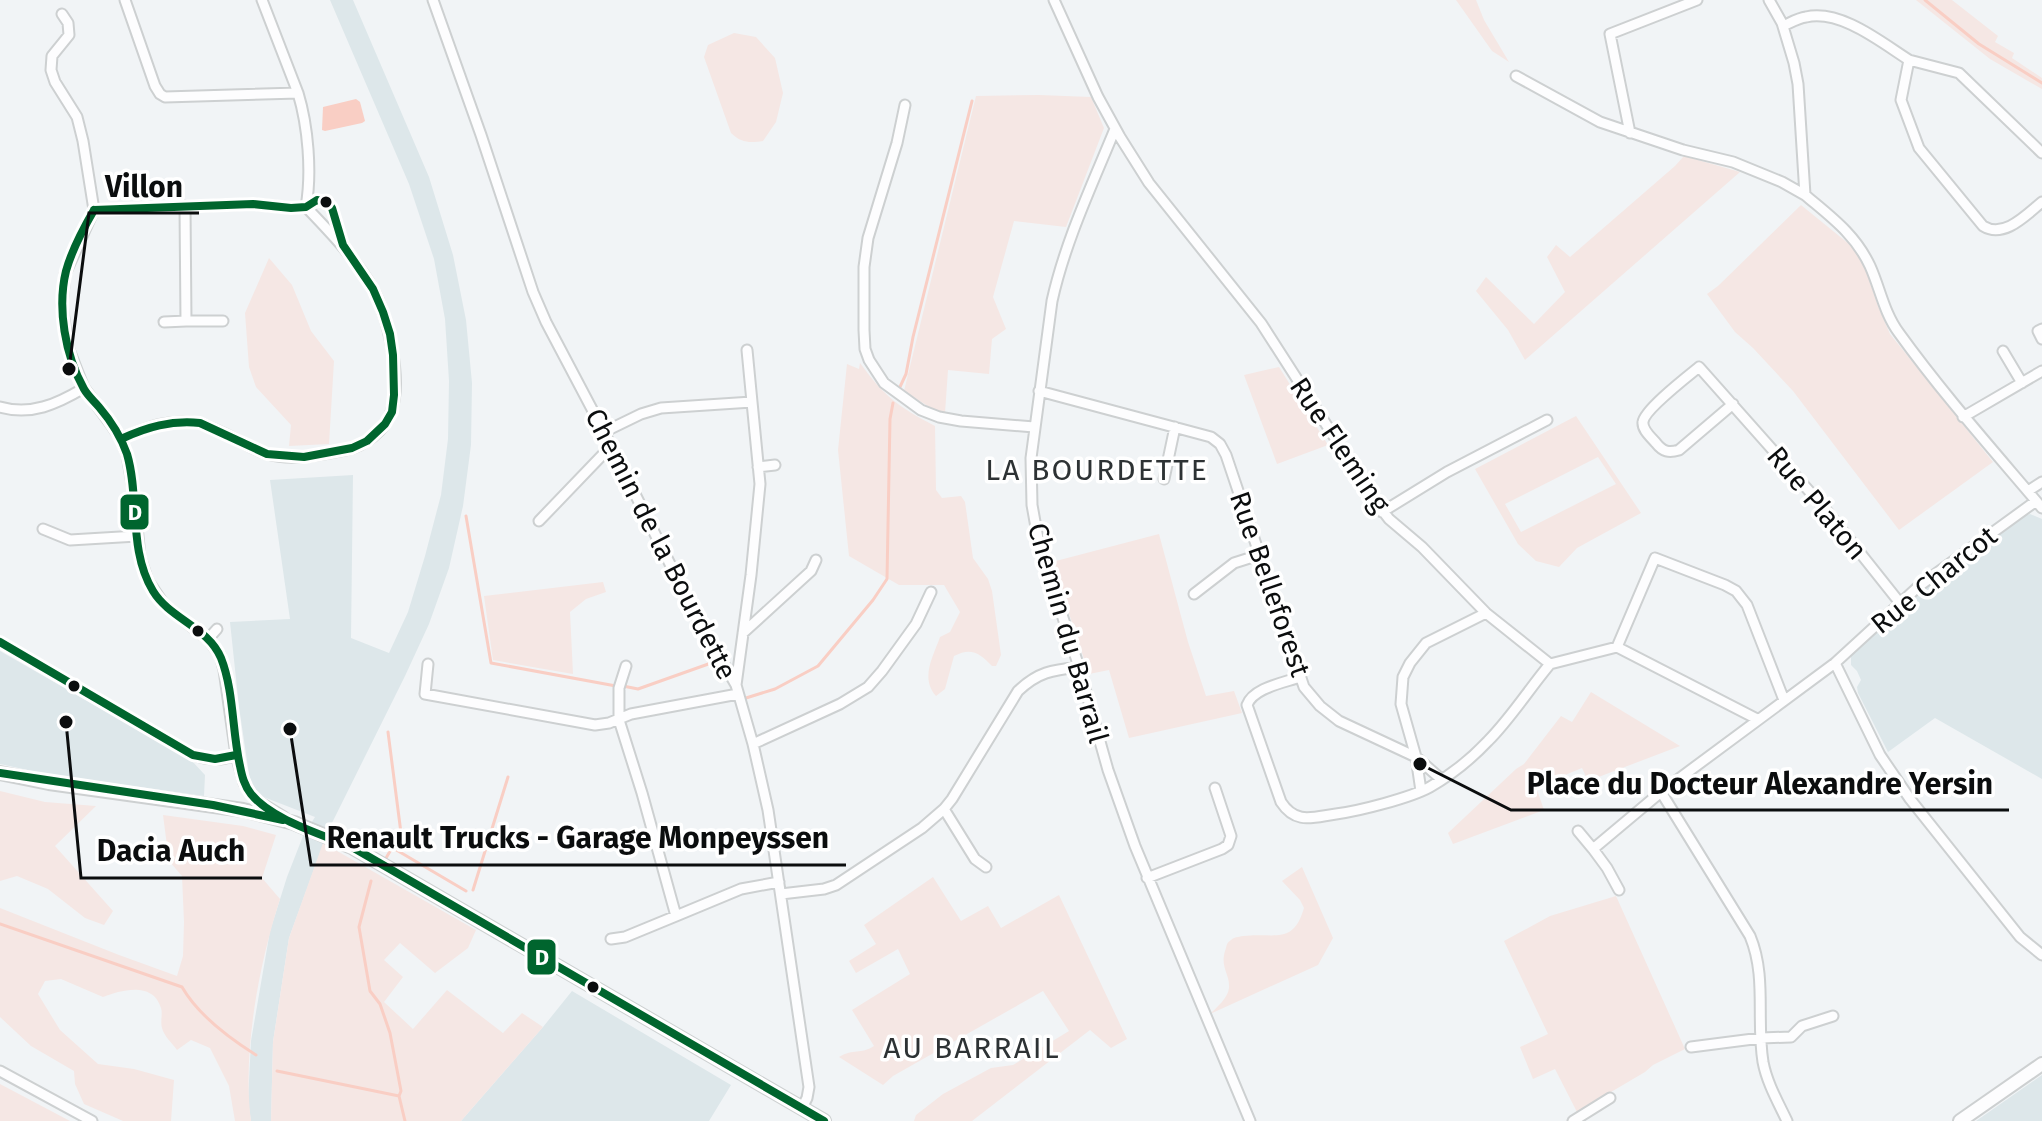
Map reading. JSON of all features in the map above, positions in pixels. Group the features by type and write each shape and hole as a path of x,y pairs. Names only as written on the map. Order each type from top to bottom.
{"main road":[{"path":"0,773 49,783 243,810 316,831 352,847 824,1121"},
{"path":"1960,1121 2042,1064"}],"street":[{"path":"125,0 155,86 165,97 298,93"},
{"path":"262,0 303,110 309,191 306,207"},
{"name":"Chemin de la Bourdette","path":"433,0 533,292 553,337 737,690 768,810 809,1087 802,1108"},
{"name":"Rue Fleming","path":"1054,0 1098,97 1149,183 1261,323 1382,512 1422,547 1486,613 1550,664"},
{"path":"1630,133 1610,34 1697,0"},
{"path":"1769,0 1793,54 1798,84 1805,195"},
{"path":"62,14 68,23 69,35 52,56 51,70 77,117 94,210 65,274 62,305 68,347 84,388 121,439 131,473 137,536 145,574 157,597 175,616 208,639 220,655 236,755 244,783 249,793 294,823"},
{"path":"1783,26 1807,16 1827,16 1860,28 1909,60 1959,73 2042,153"},
{"path":"1909,60 1901,100 1919,148 1983,226 1999,230 2042,202"},
{"path":"1516,76 1600,122 1683,150 1733,162 1805,195 1850,233 1870,267 1896,330 1963,417 2039,504"},
{"path":"905,105 897,143 868,238 864,267 864,330 869,360 884,383 921,410 961,421 1034,427"},
{"name":"Chemin du Barrail","path":"1115,129 1057,277 1052,301 1034,427 1030,480 1034,523 1108,770 1147,878 1250,1121"},
{"path":"94,210 253,204 306,207 343,245 373,289 390,334 394,377 392,412 385,424 367,441 352,448 304,457 267,454 200,423 188,421 158,423 121,439"},
{"path":"185,206 186,321"},
{"path":"164,322 223,321"},
{"path":"2042,329 2038,331 2042,339"},
{"path":"428,664 425,694 595,725 737,690 758,498 747,350"},
{"path":"2003,351 2022,383"},
{"name":"Rue Platon","path":"1733,404 1673,452 1660,448 1644,430 1647,413 1699,367 1733,404 1826,510 1900,603"},
{"path":"1963,417 2042,372"},
{"path":"0,407 39,409 64,400 84,388"},
{"name":"Rue Belleforest","path":"1039,391 1211,437 1223,449 1300,677 1312,697 1330,714 1355,729 1416,757 1441,779"},
{"path":"604,432 661,408 752,402"},
{"path":"1382,512 1447,472 1547,420"},
{"path":"1164,479 1175,427"},
{"path":"539,521 611,446"},
{"path":"758,467 775,465"},
{"path":"2028,491 2042,482"},
{"name":"Rue Charcot","path":"1593,849 1661,792 1835,663 1919,586 2039,504"},
{"path":"43,529 70,540 137,536"},
{"path":"1194,594 1234,563 1259,555"},
{"path":"1617,647 1655,558 1736,591 1747,605 1784,700"},
{"path":"743,633 811,571 816,560"},
{"path":"753,744 840,704 868,687 916,624 931,592"},
{"path":"1421,791 1416,757 1401,704 1405,670 1426,643 1486,613"},
{"path":"208,639 217,629"},
{"path":"0,642 193,755 222,760 236,755"},
{"path":"1300,677 1259,692 1251,697 1247,705 1281,802 1286,810 1303,819 1349,813 1421,791 1464,763 1489,741 1550,664 1617,647 1757,719"},
{"path":"1835,663 1880,755 1910,799 2020,937 2042,955"},
{"path":"626,666 619,688 619,720 676,916"},
{"path":"781,894 824,889 846,880 922,828 944,809 1018,691 1045,672 1079,667"},
{"path":"1147,878 1228,845 1231,836 1215,788"},
{"path":"1661,792 1750,936 1759,963 1763,1062 1769,1084 1787,1121"},
{"path":"944,809 975,859 986,867"},
{"path":"1578,831 1607,868 1619,890"},
{"path":"611,939 625,937 741,889 779,882"},
{"path":"1691,1047 1791,1037 1802,1026 1833,1016"},
{"path":"0,1071 92,1121"},
{"path":"1573,1121 1610,1098"}],"shaded area":[{"path":"330,0 353,0 429,177 453,255 466,320 472,383 471,445 463,506 449,568 429,624 328,831 289,938 273,1042 271,1121 251,1121 248,1101 251,1041 270,931 303,836 315,817 257,793 250,781 239,707 230,622 290,619 270,480 353,475 351,638 389,653 408,612 425,556 441,495 448,439 449,381 445,319 434,259 409,184"},
{"path":"1456,0 1476,0 1509,62 1492,51"},
{"path":"1916,0 1952,0 1998,36 1995,42 2014,53 2012,58 2042,78 2042,89 1990,59"},
{"path":"734,33 756,37 775,58 783,93 776,122 763,141 746,142 731,133 704,57 708,45"},
{"path":"976,96 1091,97 1104,128 1066,227 1014,221 993,297 1006,329 992,339 989,374 948,370 945,413 934,410 904,391"},
{"path":"356,99 360,102 365,121 322,130 323,107"},
{"path":"1684,156 1740,172 1525,360 1508,330 1476,291 1486,277 1534,324 1565,292 1547,257 1556,245 1570,257"},
{"path":"1801,205 1857,253 1890,334 1993,462 1899,530 1793,391 1735,332 1707,294"},
{"path":"269,258 292,285 311,331 334,361 329,444 289,446 291,425 256,387 249,367 245,313"},
{"path":"860,363 893,400 935,426 936,490 942,498 961,496 965,502 973,558 988,579 992,591 1001,655 996,666 975,653 965,652 954,656 945,689 936,696 928,675 931,660 940,637 950,632 960,612 944,585 899,585 849,556 838,450 847,364 859,369"},
{"path":"1279,367 1328,445 1277,464 1244,375"},
{"path":"1576,416 1641,513 1577,548 1559,567 1536,561 1518,544 1475,469","holes":["1598,457 1616,484 1521,532 1505,504"]},
{"path":"2030,514 2042,519 2042,779 1935,718 1888,752 1858,693 1861,680 1851,665 1851,655 1923,590"},
{"path":"1159,534 1206,696 1234,691 1242,713 1129,738 1109,670 1089,674 1052,562"},
{"path":"603,582 606,592 586,599 570,612 573,674 493,660 484,596"},
{"path":"0,651 192,761 205,775 204,796 46,774 0,764"},
{"path":"1591,692 1680,746 1588,781 1582,768 1536,787 1544,810 1453,844 1448,833 1524,764 1561,716 1572,722"},
{"path":"0,791 45,802 96,806 55,846 113,911 104,925 85,918 48,889 17,876 0,881"},
{"path":"163,815 243,826 276,835 262,878 280,899 265,952 254,1009 249,1067 251,1121 235,1121 229,1086 210,1048 191,1040 177,1050 163,1031 162,1010 157,999 144,991 127,990 103,997 61,979 45,981 38,994 60,1030 98,1064 134,1069 174,1080 171,1121 123,1121 84,1104 75,1084 74,1071 31,1046 0,1017 0,908 177,976 183,956 182,876 169,861"},
{"path":"323,843 476,930 468,948 435,973 400,943 384,960 403,977 384,1002 413,1029 447,990 503,1033 522,1013 543,1027 461,1121 271,1121 273,1042 289,938"},
{"path":"1302,867 1333,938 1318,965 1210,1014 1228,992 1224,962 1228,942 1243,936 1281,935 1294,928 1304,908 1282,881"},
{"path":"933,877 961,921 988,906 1001,928 1059,895 1127,1039 1111,1048 1090,1030 972,1121 914,1121 916,1115 943,1094 991,1068 1013,1065 1069,1031 1043,991 893,1076 883,1085 839,1057 874,1046 852,1010 910,974 898,949 856,973 849,961 876,944 864,925"},
{"path":"1616,896 1685,1049 1577,1112 1555,1069 1533,1079 1520,1047 1548,1034 1504,941 1550,916"},
{"path":"572,991 731,1085 709,1121 461,1121"},
{"path":"2042,1075 2042,1121 1976,1121"},
{"path":"0,1084 70,1121 0,1121"}],"waterway":[{"path":"1925,0 1979,44 2042,83"},
{"path":"899,389 906,374 972,101"},
{"path":"746,698 775,689 818,666 887,579 890,419 893,403"},
{"path":"466,516 491,663 616,686"},
{"path":"623,686 638,689 714,662"},
{"path":"386,858 401,833 388,732"},
{"path":"473,890 508,777"},
{"path":"393,848 466,891"},
{"path":"371,881 359,927 370,991 380,1004 390,1033 405,1121"},
{"path":"0,924 182,987 215,1025 256,1055"},
{"path":"277,1071 399,1096"}],"transit line":[{"name":"D","path":"94,210 253,204 291,208 306,207 317,200 327,202 332,208 343,245 373,289 383,312 393,355 392,412 385,424 367,441 352,448 304,457 267,454 200,423 189,422 159,425 121,439"},
{"name":"D","path":"94,210 75,247 63,285 64,331 72,361 84,389 112,424 127,454 140,558 153,591 169,609 207,638 221,658 228,684 237,753 245,784 251,794 284,819 352,847 824,1121"},
{"name":"D","path":"0,642 193,755 215,759 236,755"},
{"name":"D","path":"0,773 213,805 283,820"}],"place":[{"name":"Villon","path":"69,369"},
{"name":"Dacia Auch","path":"66,722"},
{"name":"Renault Trucks - Garage Monpeyssen","path":"290,729"},
{"name":"Place du Docteur Alexandre Yersin","path":"1420,764"}],"district":[{"name":"LA BOURDETTE","path":"1097,470"},
{"name":"AU BARRAIL","path":"972,1048"}]}
